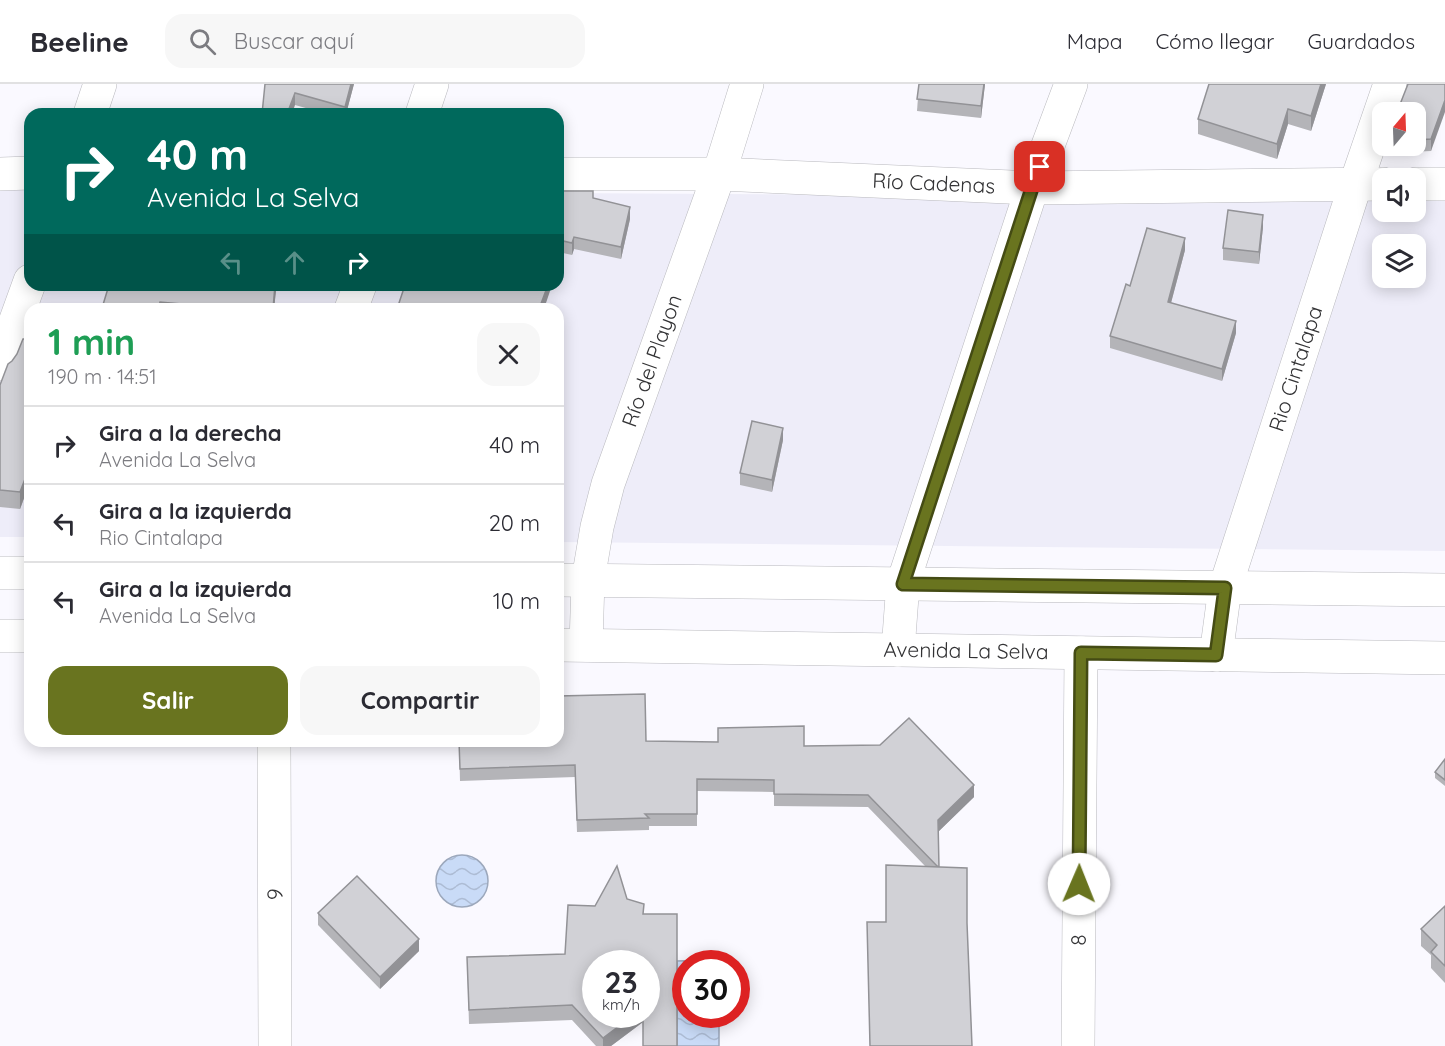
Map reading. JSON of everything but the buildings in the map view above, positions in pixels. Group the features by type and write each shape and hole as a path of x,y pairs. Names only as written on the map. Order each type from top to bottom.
{"street":[{"path":"92,108 100,84"},
{"path":"424,108 432,84"},
{"name":"Río del Playon","path":"572,645 573,580 597,526 608,484 718,174 747,84"},
{"path":"898,650 903,584 1032,188 1071,84"},
{"name":"Rio Cintalapa","path":"1216,655 1225,588 1370,183 1390,84"},
{"path":"0,174 24,173"},
{"name":"Río Cadenas","path":"564,174 718,174 1032,188 1370,183"},
{"path":"1426,184 1445,184"},
{"path":"0,364 26,291"},
{"path":"0,573 24,573"},
{"path":"573,580 1445,590"},
{"path":"0,636 24,636"},
{"name":"Avenida La Selva","path":"572,645 1445,658"},
{"name":"8","path":"1078,1046 1081,653"},
{"name":"6","path":"274,747 275,1046"}],"shaded area":[{"path":"0,189 24,189 24,291 564,291 564,193 1372,198 1372,222 1426,222 1426,199 1445,199 1445,551 564,542 564,303 24,303 24,537 0,537"}],"water":[{"path":"457,855 467,855 481,862 488,881 481,900 467,907 457,907 447,903 440,896 436,886 436,876 440,866 447,859"},
{"path":"677,1028 719,1028 719,1046 677,1046"}],"route":[{"path":"1040,167 903,584 1225,588 1216,655 1081,653 1079,884"}]}
